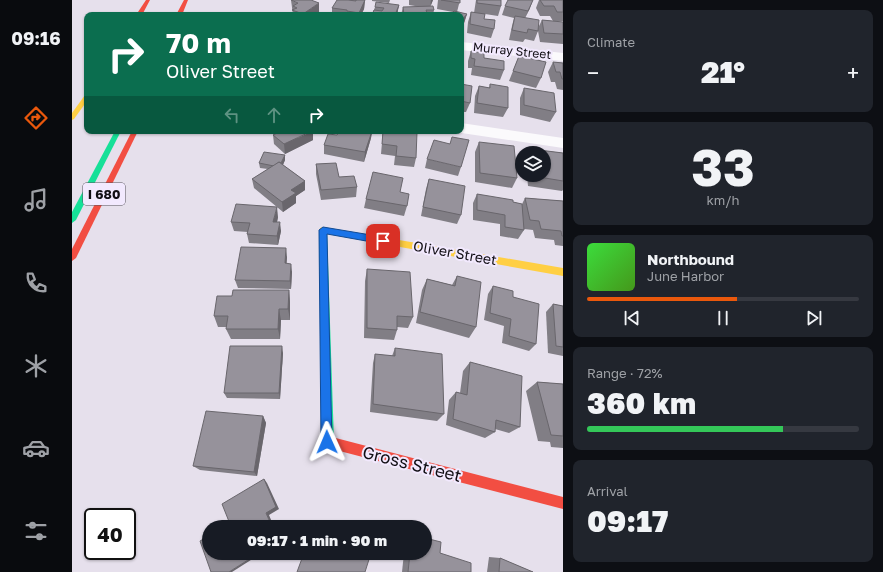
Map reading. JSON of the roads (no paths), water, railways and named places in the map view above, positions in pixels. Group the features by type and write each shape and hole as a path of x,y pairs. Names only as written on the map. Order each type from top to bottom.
{"main road":[{"path":"141,12 148,0"},
{"path":"180,12 186,0"},
{"path":"72,118 84,100"},
{"name":"I 680","path":"72,220 116,134"},
{"name":"I 680","path":"72,258 134,134"},
{"name":"Oliver Street","path":"323,230 563,272"},
{"name":"Gross Street","path":"323,230 327,442 563,503"}],"street":[{"name":"Murray Street","path":"464,46 563,57"},
{"path":"464,128 563,143"}]}
